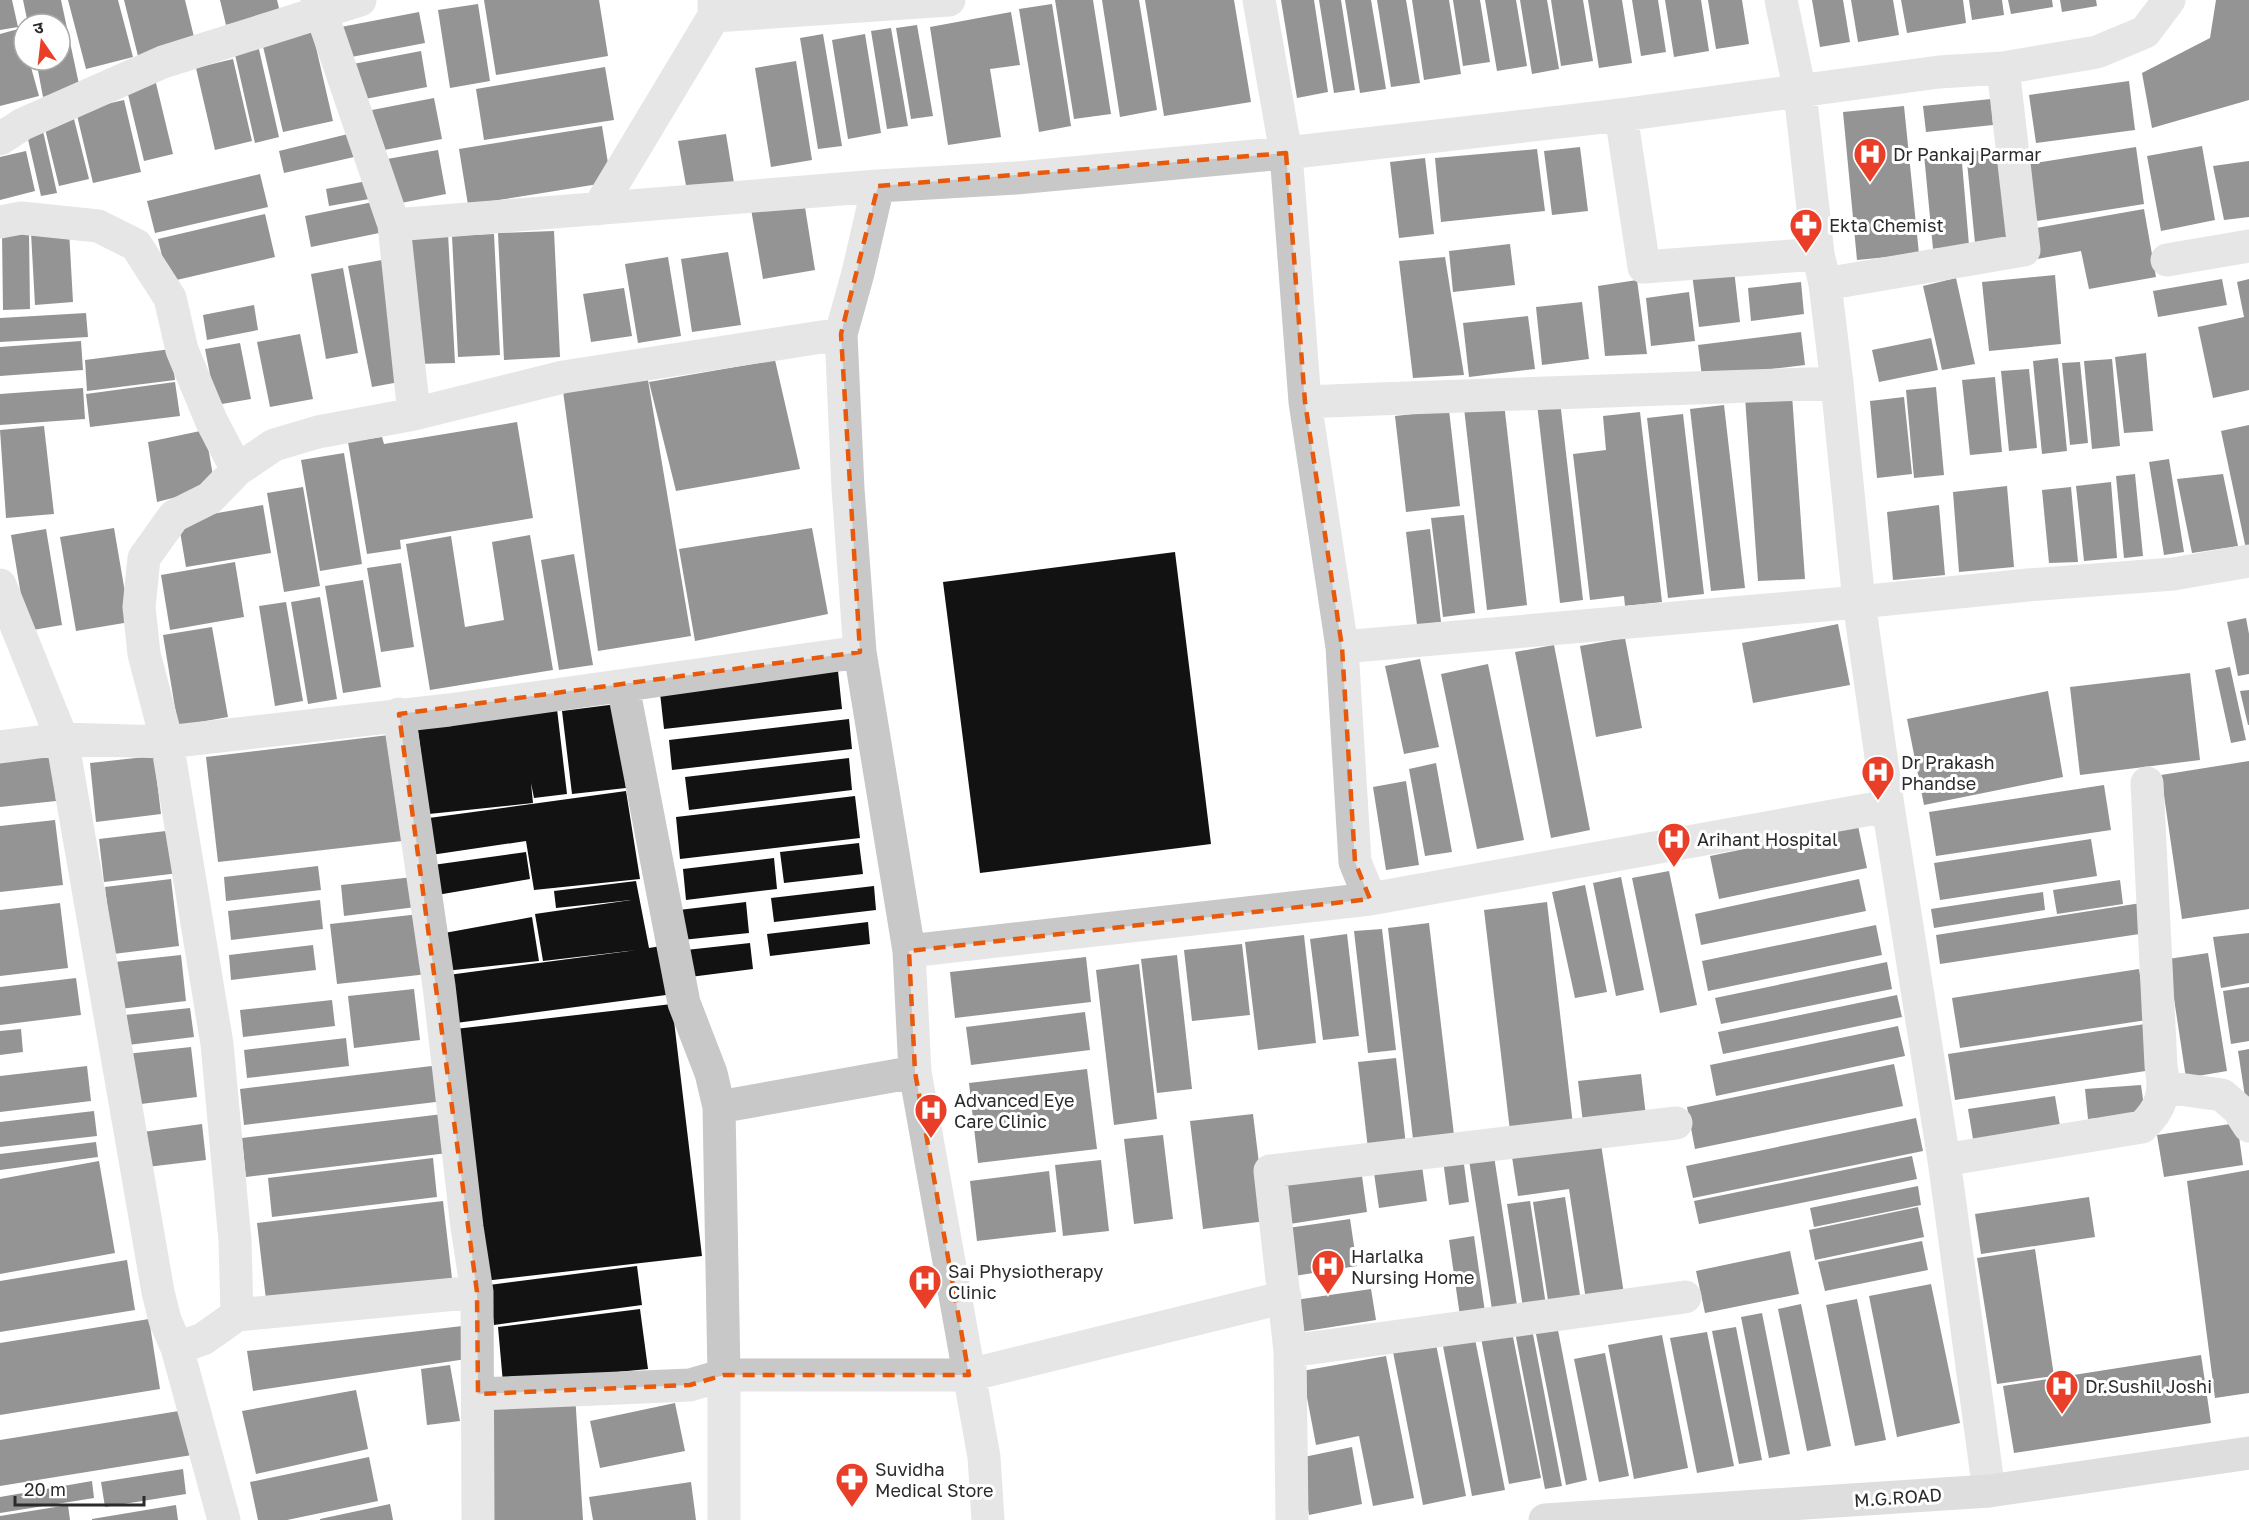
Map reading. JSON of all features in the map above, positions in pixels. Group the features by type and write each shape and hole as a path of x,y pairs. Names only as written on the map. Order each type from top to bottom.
{"main road":[{"name":"M.G.ROAD","path":"1545,1520 1989,1491 2249,1453"}],"street":[{"path":"0,139 23,124 163,62 320,5 360,0"},
{"path":"598,209 714,8 949,0"},
{"path":"1259,0 1286,153 1305,402 1342,647 1356,862 1370,899"},
{"path":"1781,0 1800,92 1837,383 1859,602 1888,806 1944,1160 1989,1491"},
{"path":"394,225 878,186 1016,178 1286,153 1621,115 1939,72 2003,68 2097,52 2145,32 2169,0"},
{"path":"320,5 394,225 414,414"},
{"path":"1621,115 1644,267 1822,269 2024,250 2003,68"},
{"path":"878,186 841,334 848,489 860,652 909,951 915,1072 984,1457 988,1520"},
{"path":"0,222 21,218 98,226 136,245 170,298 182,350 211,420 237,470"},
{"path":"2167,260 2249,246"},
{"path":"237,1315 235,1241 217,1044 167,742 144,654 139,608 144,558 174,516 210,498 237,470 274,445 318,432 414,414 563,377 841,334"},
{"path":"1305,402 1478,394 1670,391 1837,383"},
{"path":"1342,647 2173,574 2249,561"},
{"path":"0,585 62,739 153,1268 165,1320 177,1348 224,1520"},
{"path":"0,747 62,739 167,742 449,710 860,652"},
{"path":"623,686 684,1003 711,1073 719,1107 724,1520"},
{"path":"399,714 439,986 467,1227 477,1292 478,1520"},
{"path":"1944,1160 2142,1126 2153,1116 2165,1087 2161,1066 2147,783"},
{"path":"909,951 1370,899 1888,806"},
{"path":"719,1107 915,1072"},
{"path":"2165,1087 2222,1095 2238,1108 2249,1126"},
{"path":"1292,1520 1290,1351 1270,1171 1676,1123"},
{"path":"177,1348 203,1339 237,1315 477,1292"},
{"path":"478,1394 690,1384 724,1375 969,1376 1285,1297"},
{"path":"1290,1351 1686,1297"}],"highlighted area":[{"path":"1286,153 1305,402 1342,647 1355,862 1370,899 909,951 915,1072 969,1375 724,1375 690,1385 478,1394 477,1292 399,714 860,652 841,334 878,186"}],"building":[{"path":"0,0 12,0 15,12 12,12 12,28 0,30"},
{"path":"23,0 61,0 64,12 26,12"},
{"path":"68,0 118,0 133,57 86,69"},
{"path":"124,0 185,0 195,41 138,56"},
{"path":"220,0 277,0 280,12 226,25"},
{"path":"484,0 599,0 608,56 496,75"},
{"path":"1055,0 1093,0 1111,114 1074,119"},
{"path":"1102,0 1139,0 1157,110 1120,117"},
{"path":"1145,0 1234,0 1251,102 1164,116"},
{"path":"1281,0 1314,0 1328,92 1297,98"},
{"path":"1319,0 1341,0 1355,90 1334,93"},
{"path":"1345,0 1371,0 1386,89 1360,93"},
{"path":"1377,0 1406,0 1420,83 1391,87"},
{"path":"1412,0 1449,0 1461,74 1424,80"},
{"path":"1453,0 1480,0 1490,62 1463,66"},
{"path":"1485,0 1516,0 1527,66 1497,71"},
{"path":"1520,0 1547,0 1559,69 1532,74"},
{"path":"1551,0 1583,0 1593,61 1561,66"},
{"path":"1588,0 1622,0 1632,63 1599,68"},
{"path":"1632,0 1658,0 1666,52 1641,56"},
{"path":"1665,0 1701,0 1709,51 1674,57"},
{"path":"1708,0 1742,0 1749,44 1716,49"},
{"path":"1812,0 1843,0 1850,42 1820,47"},
{"path":"1851,0 1893,0 1899,35 1858,42"},
{"path":"1901,0 1963,0 1966,23 1907,33"},
{"path":"1969,0 2002,0 2004,15 1972,20"},
{"path":"2008,0 2052,0 2053,7 2011,14"},
{"path":"2060,0 2096,0 2097,6 2062,12"},
{"path":"2216,0 2249,0 2249,100 2152,128 2142,73 2210,38"},
{"path":"478,4 490,81 450,88 438,10"},
{"path":"1052,4 1071,126 1039,132 1019,9"},
{"path":"419,12 425,43 346,58 341,27"},
{"path":"1011,12 1020,65 990,69 1001,137 948,145 930,27"},
{"path":"917,25 933,116 911,119 896,28"},
{"path":"891,28 908,126 887,129 871,31"},
{"path":"312,30 333,121 283,132 262,42"},
{"path":"12,31 12,72 32,72 39,96 0,106 0,34"},
{"path":"823,34 842,146 818,149 800,38"},
{"path":"865,34 881,133 848,139 832,40"},
{"path":"258,45 279,137 255,143 234,50"},
{"path":"421,51 427,87 360,100 353,64"},
{"path":"72,52 80,89 43,97 38,72 72,72"},
{"path":"233,59 252,141 215,150 196,68"},
{"path":"796,61 812,160 771,167 755,68"},
{"path":"605,67 614,120 484,140 476,89"},
{"path":"155,79 173,154 144,161 126,86"},
{"path":"2129,81 2135,130 2036,143 2029,95"},
{"path":"434,98 442,139 379,151 372,110"},
{"path":"1991,99 1993,125 1926,132 1923,106"},
{"path":"124,100 141,172 93,183 76,111"},
{"path":"1904,106 1919,254 1857,260 1843,112"},
{"path":"74,119 89,179 59,186 44,125"},
{"path":"602,126 611,182 468,205 459,149"},
{"path":"43,131 57,193 41,196 27,135"},
{"path":"348,134 354,157 284,173 279,151"},
{"path":"726,134 734,183 687,191 678,141"},
{"path":"2202,146 2215,220 2161,231 2147,156"},
{"path":"1580,147 1588,211 1552,215 1544,151"},
{"path":"2136,147 2144,204 2030,222 2022,165"},
{"path":"2004,148 2013,239 1975,243 1966,152"},
{"path":"1537,149 1545,211 1441,222 1435,158"},
{"path":"438,150 446,194 396,204 387,159"},
{"path":"26,151 35,191 0,200 0,157"},
{"path":"1961,151 1969,245 1933,249 1924,154"},
{"path":"1425,158 1434,234 1399,238 1390,162"},
{"path":"2249,161 2249,217 2224,220 2213,166"},
{"path":"260,174 268,207 155,233 147,201"},
{"path":"372,180 375,198 329,206 326,189"},
{"path":"378,201 384,232 311,247 305,216"},
{"path":"804,201 815,270 763,279 751,209"},
{"path":"2144,209 2156,277 2089,289 2081,251 2037,259 2031,229"},
{"path":"265,214 275,257 168,282 158,239"},
{"path":"69,230 73,302 35,305 31,233"},
{"path":"554,231 560,357 504,360 498,233"},
{"path":"29,232 30,309 3,310 2,233"},
{"path":"448,233 455,363 416,364 410,235"},
{"path":"494,234 500,355 458,357 452,236"},
{"path":"1510,244 1515,285 1453,292 1449,251"},
{"path":"728,252 741,325 692,332 681,259"},
{"path":"668,257 681,336 638,343 625,264"},
{"path":"1445,257 1464,375 1413,378 1399,261"},
{"path":"382,260 405,381 372,387 348,266"},
{"path":"343,268 358,353 326,359 311,274"},
{"path":"1734,270 1740,322 1699,327 1692,274"},
{"path":"2055,275 2061,344 1989,351 1982,282"},
{"path":"1956,278 1975,364 1942,370 1923,286"},
{"path":"2222,279 2227,305 2158,317 2153,291"},
{"path":"2249,279 2249,390 2213,398 2198,327 2244,317 2237,282"},
{"path":"1637,280 1647,354 1605,356 1598,286"},
{"path":"1801,282 1804,314 1751,321 1748,288"},
{"path":"624,288 632,336 591,342 583,294"},
{"path":"1689,292 1695,341 1651,346 1646,298"},
{"path":"1582,302 1589,359 1542,365 1536,307"},
{"path":"254,305 258,330 207,340 203,315"},
{"path":"86,313 88,337 0,342 0,318"},
{"path":"1528,316 1535,369 1469,377 1463,323"},
{"path":"1801,332 1805,365 1702,377 1698,345"},
{"path":"300,334 313,399 270,407 257,342"},
{"path":"1931,338 1938,370 1879,382 1872,350"},
{"path":"81,341 83,370 0,376 0,347"},
{"path":"240,343 251,399 216,405 205,349"},
{"path":"171,349 175,380 87,391 85,360"},
{"path":"2146,353 2153,431 2124,433 2115,357"},
{"path":"2058,358 2067,451 2042,454 2033,361"},
{"path":"2112,359 2120,446 2092,449 2084,361"},
{"path":"775,360 800,469 676,491 649,382"},
{"path":"2080,362 2088,443 2070,445 2062,363"},
{"path":"2029,369 2037,448 2009,451 2001,371"},
{"path":"1995,377 2002,452 1970,455 1962,380"},
{"path":"648,380 691,636 598,651 563,391"},
{"path":"175,382 180,416 90,427 86,394"},
{"path":"1936,387 1944,475 1914,478 1906,390"},
{"path":"83,388 85,419 0,425 0,394"},
{"path":"1792,395 1805,579 1758,581 1745,397"},
{"path":"1904,397 1912,474 1877,478 1870,401"},
{"path":"1560,401 1583,600 1560,603 1537,404"},
{"path":"1504,403 1527,605 1487,610 1464,408"},
{"path":"1724,405 1745,588 1711,591 1690,409"},
{"path":"1449,410 1460,506 1406,512 1395,416"},
{"path":"1640,412 1662,602 1625,606 1624,596 1590,600 1573,454 1606,450 1603,416"},
{"path":"1683,414 1704,594 1668,598 1647,418"},
{"path":"517,422 533,518 400,540 401,549 367,554 348,442 382,437 384,444"},
{"path":"2249,425 2249,548 2246,549 2221,431"},
{"path":"44,426 54,514 6,518 0,430"},
{"path":"205,430 215,487 157,502 148,442"},
{"path":"344,453 362,564 320,571 301,460"},
{"path":"2169,459 2184,552 2164,555 2149,462"},
{"path":"2135,474 2143,556 2124,558 2116,476"},
{"path":"2223,474 2238,546 2192,553 2177,479"},
{"path":"2111,482 2117,558 2084,561 2076,486"},
{"path":"2007,486 2014,567 1959,572 1953,492"},
{"path":"303,487 320,586 284,592 267,493"},
{"path":"2071,487 2078,562 2049,563 2042,490"},
{"path":"263,505 271,553 186,567 178,520"},
{"path":"1939,505 1945,575 1893,580 1887,512"},
{"path":"1464,515 1475,613 1443,617 1431,518"},
{"path":"114,528 130,622 76,631 60,537"},
{"path":"812,528 828,614 695,641 679,549"},
{"path":"46,529 62,625 27,631 11,535"},
{"path":"1430,529 1441,622 1417,625 1406,532"},
{"path":"530,535 553,670 430,690 406,544 451,536 465,627 504,620 492,542"},
{"path":"1175,552 1211,844 980,873 943,582"},
{"path":"574,554 593,665 559,670 541,560"},
{"path":"235,562 244,617 170,630 161,575"},
{"path":"401,563 414,647 381,652 367,568"},
{"path":"363,580 381,687 343,693 325,586"},
{"path":"320,597 337,699 308,704 291,602"},
{"path":"286,602 303,701 275,706 259,606"},
{"path":"2246,618 2249,634 2249,674 2238,676 2227,622"},
{"path":"1838,624 1850,685 1753,703 1742,643"},
{"path":"212,627 228,717 178,726 163,635"},
{"path":"1625,638 1642,728 1596,737 1580,646"},
{"path":"1554,645 1590,830 1551,838 1515,652"},
{"path":"1420,659 1439,747 1404,754 1385,666"},
{"path":"1488,664 1524,840 1477,849 1441,674"},
{"path":"2230,667 2246,740 2231,743 2215,670"},
{"path":"838,671 842,709 664,729 660,693"},
{"path":"2190,673 2200,760 2080,775 2070,687"},
{"path":"2249,690 2249,725 2248,725 2240,691"},
{"path":"2048,691 2063,777 1924,805 1907,719"},
{"path":"617,704 626,788 572,794 562,711"},
{"path":"557,709 567,794 534,798 531,783 533,803 429,814 417,724"},
{"path":"849,719 852,749 672,770 669,740"},
{"path":"389,735 402,841 218,862 206,757"},
{"path":"51,756 56,801 0,807 0,762"},
{"path":"154,756 161,814 96,822 90,763"},
{"path":"849,758 852,790 689,810 685,777"},
{"path":"2249,761 2249,909 2182,919 2161,775"},
{"path":"1436,763 1452,852 1425,856 1409,769"},
{"path":"1406,781 1419,865 1386,870 1373,787"},
{"path":"2104,785 2111,830 1936,856 1929,812"},
{"path":"626,791 640,879 534,890 526,841 431,855 429,818"},
{"path":"855,796 860,838 680,859 676,817"},
{"path":"55,820 63,885 0,892 0,826"},
{"path":"1858,826 1867,868 1719,899 1710,856"},
{"path":"174,830 179,873 104,882 99,839"},
{"path":"2091,839 2097,876 1940,900 1934,863"},
{"path":"859,843 863,874 784,883 780,852"},
{"path":"526,852 530,879 437,895 433,865"},
{"path":"774,858 777,889 686,900 683,869"},
{"path":"318,866 321,890 226,901 224,877"},
{"path":"1669,871 1697,1005 1660,1013 1632,878"},
{"path":"413,877 416,907 344,916 341,885"},
{"path":"1621,877 1644,990 1616,996 1593,883"},
{"path":"171,879 179,946 113,954 105,887"},
{"path":"1859,879 1866,911 1701,945 1695,914"},
{"path":"2120,880 2123,904 2057,914 2053,890"},
{"path":"636,881 649,948 661,946 666,995 456,1023 448,975 637,950 543,961 535,914 631,900 556,908 554,891"},
{"path":"1585,885 1607,992 1575,998 1552,892"},
{"path":"874,886 876,910 774,922 771,898"},
{"path":"2043,892 2045,910 1934,928 1931,909"},
{"path":"320,900 323,929 231,940 228,911"},
{"path":"746,902 749,933 682,940 679,910"},
{"path":"1547,902 1573,1125 1510,1131 1484,910"},
{"path":"60,903 68,968 0,976 0,910"},
{"path":"2141,903 2146,933 1940,964 1936,935"},
{"path":"420,914 428,974 337,984 330,924"},
{"path":"532,917 539,961 445,971 439,934"},
{"path":"868,922 870,944 770,956 767,934"},
{"path":"1429,923 1454,1135 1413,1139 1388,928"},
{"path":"1876,925 1882,955 1708,991 1702,961"},
{"path":"1382,929 1396,1050 1368,1053 1354,931"},
{"path":"2249,933 2249,983 2221,988 2213,937"},
{"path":"1347,934 1359,1036 1323,1040 1310,939"},
{"path":"1304,935 1316,1043 1258,1050 1245,942"},
{"path":"750,943 753,969 690,977 686,950"},
{"path":"1242,944 1250,1015 1192,1021 1184,950"},
{"path":"313,945 316,970 231,980 229,955"},
{"path":"2208,953 2227,1071 2186,1078 2168,959"},
{"path":"181,955 186,1001 120,1009 115,962"},
{"path":"1177,955 1192,1089 1157,1093 1141,959"},
{"path":"1086,957 1091,1002 955,1018 950,972"},
{"path":"1887,962 1892,989 1721,1024 1715,998"},
{"path":"1139,964 1157,1119 1114,1125 1096,970"},
{"path":"2139,969 2147,1020 1960,1048 1952,998"},
{"path":"76,978 81,1015 0,1025 0,987"},
{"path":"2249,987 2249,1041 2231,1044 2223,991"},
{"path":"414,989 420,1040 354,1048 348,996"},
{"path":"1897,995 1902,1017 1723,1054 1718,1032"},
{"path":"332,1000 335,1026 243,1037 240,1010"},
{"path":"672,1004 702,1256 484,1281 455,1029"},
{"path":"190,1008 194,1037 128,1045 125,1015"},
{"path":"1085,1012 1090,1050 971,1065 966,1027"},
{"path":"2145,1024 2152,1070 1955,1100 1948,1054"},
{"path":"1898,1026 1905,1056 1716,1096 1710,1065"},
{"path":"21,1029 23,1052 0,1055 0,1031"},
{"path":"346,1038 349,1066 247,1078 244,1050"},
{"path":"191,1047 197,1097 133,1105 126,1054"},
{"path":"2249,1049 2249,1115 2248,1116 2238,1051"},
{"path":"1396,1058 1406,1145 1368,1149 1358,1062"},
{"path":"1894,1064 1903,1106 1695,1149 1687,1107"},
{"path":"440,1065 444,1101 244,1125 240,1089"},
{"path":"87,1066 91,1101 0,1112 0,1076"},
{"path":"1087,1069 1097,1149 978,1163 969,1083"},
{"path":"1641,1074 1646,1116 1583,1123 1578,1081"},
{"path":"2141,1085 2145,1114 2088,1119 2085,1089"},
{"path":"2055,1096 2061,1132 1974,1145 1968,1109"},
{"path":"94,1111 97,1136 0,1147 0,1122"},
{"path":"443,1114 448,1153 246,1177 242,1138"},
{"path":"1253,1114 1266,1221 1203,1229 1190,1121"},
{"path":"1916,1118 1923,1151 1693,1198 1686,1166"},
{"path":"2237,1123 2243,1165 2164,1177 2157,1135"},
{"path":"202,1124 206,1160 147,1167 143,1132"},
{"path":"1163,1135 1173,1219 1134,1224 1124,1139"},
{"path":"96,1142 98,1157 0,1170 0,1154"},
{"path":"1601,1144 1624,1294 1586,1300 1569,1189 1518,1196 1512,1157"},
{"path":"1494,1156 1518,1312 1493,1316 1469,1160"},
{"path":"1912,1156 1917,1179 1699,1224 1694,1201"},
{"path":"1463,1157 1469,1202 1449,1205 1443,1160"},
{"path":"433,1158 437,1197 272,1217 268,1178"},
{"path":"1421,1159 1427,1201 1379,1208 1373,1166"},
{"path":"1101,1160 1109,1231 1063,1236 1055,1165"},
{"path":"99,1161 115,1253 0,1274 0,1179"},
{"path":"1361,1169 1367,1212 1283,1225 1276,1181"},
{"path":"2249,1170 2249,1393 2215,1398 2187,1181"},
{"path":"1049,1171 1056,1232 977,1241 970,1181"},
{"path":"1918,1186 1921,1205 1814,1227 1810,1208"},
{"path":"1565,1197 1581,1302 1549,1307 1533,1202"},
{"path":"2089,1197 2095,1237 1981,1254 1975,1214"},
{"path":"443,1201 453,1287 267,1308 257,1223"},
{"path":"1530,1201 1546,1305 1523,1308 1507,1204"},
{"path":"1918,1207 1924,1237 1815,1260 1809,1230"},
{"path":"1350,1219 1357,1266 1288,1277 1281,1229"},
{"path":"1474,1236 1485,1312 1460,1316 1449,1240"},
{"path":"1922,1241 1928,1270 1825,1291 1818,1262"},
{"path":"2035,1249 2054,1376 1997,1384 1977,1258"},
{"path":"1790,1251 1799,1294 1705,1313 1696,1271"},
{"path":"127,1260 135,1310 0,1332 0,1281"},
{"path":"637,1266 642,1305 494,1325 489,1285"},
{"path":"1931,1284 1960,1423 1897,1437 1869,1296"},
{"path":"1371,1289 1376,1320 1300,1332 1295,1300"},
{"path":"1857,1299 1886,1440 1855,1446 1826,1305"},
{"path":"1801,1304 1831,1446 1807,1451 1778,1309"},
{"path":"640,1309 648,1369 503,1383 498,1327"},
{"path":"1762,1313 1790,1454 1769,1458 1741,1317"},
{"path":"149,1319 160,1389 0,1415 0,1343"},
{"path":"471,1325 473,1358 253,1391 247,1351"},
{"path":"1557,1325 1587,1480 1566,1485 1535,1329"},
{"path":"1736,1327 1762,1460 1739,1464 1712,1331"},
{"path":"1532,1329 1562,1486 1545,1489 1515,1332"},
{"path":"1512,1332 1541,1478 1509,1484 1481,1338"},
{"path":"1707,1332 1734,1466 1697,1473 1670,1338"},
{"path":"1474,1334 1505,1490 1472,1496 1442,1341"},
{"path":"1662,1335 1688,1468 1634,1479 1608,1345"},
{"path":"1436,1344 1466,1496 1423,1505 1393,1352"},
{"path":"1605,1353 1629,1476 1599,1482 1574,1359"},
{"path":"2201,1355 2211,1423 2014,1453 2003,1386"},
{"path":"1386,1356 1414,1498 1373,1506 1359,1436 1316,1445 1302,1371"},
{"path":"450,1365 460,1421 427,1425 421,1369"},
{"path":"356,1390 368,1449 256,1474 242,1411"},
{"path":"575,1394 583,1520 494,1520 487,1398"},
{"path":"675,1403 685,1451 600,1468 590,1421"},
{"path":"185,1410 192,1455 0,1486 0,1440"},
{"path":"1352,1447 1362,1504 1309,1515 1299,1458"},
{"path":"369,1457 378,1501 287,1520 258,1520 250,1482"},
{"path":"183,1469 186,1494 105,1507 101,1482"},
{"path":"92,1481 94,1498 0,1513 0,1497"},
{"path":"691,1482 696,1520 593,1520 589,1497"},
{"path":"390,1504 393,1520 320,1520 320,1519"},
{"path":"68,1505 70,1520 0,1520 0,1516"},
{"path":"176,1505 178,1520 92,1520 92,1519"}],"place":[{"name":"Dr Pankaj Parmar","path":"1870,183"},
{"name":"Ekta Chemist","path":"1806,254"},
{"name":"Dr Prakash Phandse","path":"1878,801"},
{"name":"Arihant Hospital","path":"1674,868"},
{"name":"Advanced Eye Care Clinic","path":"931,1139"},
{"name":"Harlalka Nursing Home","path":"1328,1295"},
{"name":"Sai Physiotherapy Clinic","path":"925,1310"},
{"name":"Dr.Sushil Joshi","path":"2062,1415"},
{"name":"Suvidha Medical Store","path":"852,1508"}]}
